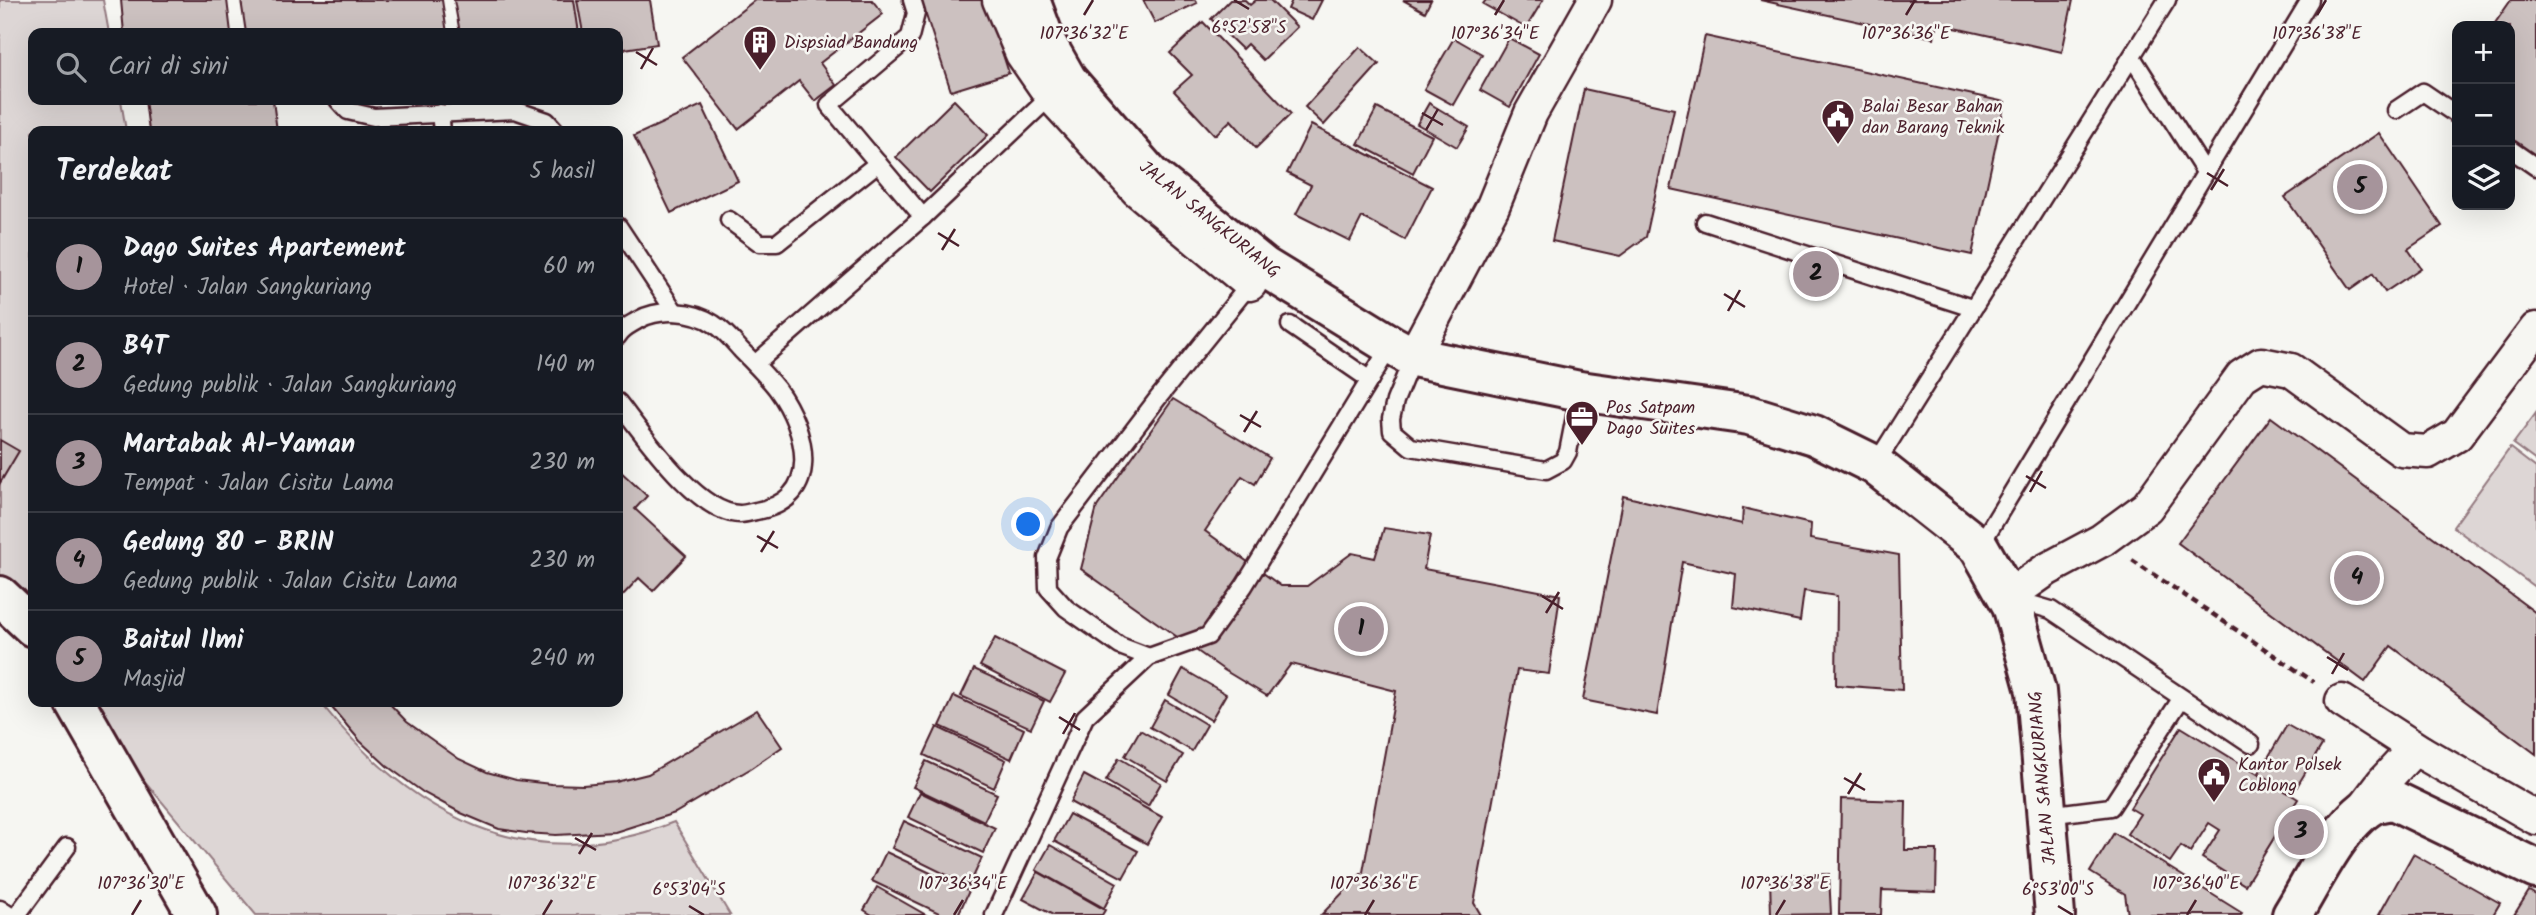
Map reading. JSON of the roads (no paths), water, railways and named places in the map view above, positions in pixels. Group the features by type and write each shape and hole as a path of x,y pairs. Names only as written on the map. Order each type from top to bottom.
{"street":[{"path":"999,0 1022,54 1059,88"},
{"name":"JALAN SANGKURIANG","path":"1030,0 1059,88 1257,275 1402,351 1580,391 1749,415 1814,435 1875,465 1979,547 2010,600 2036,691 2055,915"},
{"path":"1402,351 1493,206 1531,113 1595,0"},
{"path":"2010,600 2046,570 2102,540 2147,507 2242,376 2261,364 2291,370 2401,450 2428,452 2457,435 2536,329"},
{"path":"0,596 28,622"},
{"path":"2342,701 2421,752 2536,818"},
{"path":"78,707 197,915"},
{"path":"2292,915 2343,833 2399,764 2411,752 2421,752"},
{"path":"2358,815 2374,804 2393,800 2536,869"}],"lane":[{"path":"912,0 916,13 910,37 829,105 923,217"},
{"path":"1875,465 2166,0"},
{"path":"1979,547 2310,0"},
{"path":"2132,57 2205,172"},
{"path":"755,364 923,217 1059,88"},
{"path":"2396,110 2423,92 2452,112"},
{"path":"343,105 348,111 374,117 515,110 547,121 552,126"},
{"path":"440,113 441,126"},
{"path":"2515,152 2536,167"},
{"path":"729,219 760,243 777,243 878,163"},
{"path":"1705,222 1972,308"},
{"path":"623,234 675,312"},
{"path":"1149,657 1120,646 1066,608 1048,588 1047,558 1059,528 1158,398 1257,275"},
{"path":"623,329 647,316 675,312 693,314 715,324 778,391 793,417 804,448 803,474 794,492 764,510 740,514 719,508 701,498 680,479 623,408"},
{"path":"1290,326 1370,380"},
{"path":"994,915 1085,717 1149,657 1208,636 1244,586 1370,380 1402,351"},
{"path":"1402,351 1391,419 1392,431 1411,447 1546,470 1563,461 1568,452 1580,391"},
{"path":"2010,600 2051,610 2251,744"},
{"path":"2046,815 2111,807 2181,699"},
{"path":"17,915 67,847"},
{"path":"0,909 9,915"}],"place":[{"name":"Dispsiad Bandung","path":"760,72"},
{"name":"Balai Besar Bahan dan Barang Teknik","path":"1838,146"},
{"name":"Baitul Ilmi","path":"2360,187"},
{"name":"B4T","path":"1816,274"},
{"name":"Pos Satpam Dago Suites","path":"1582,447"},
{"name":"Gedung 80 - BRIN","path":"2357,578"},
{"name":"Dago Suites Apartement","path":"1361,629"},
{"name":"Kantor Polsek Coblong","path":"2214,804"},
{"name":"Martabak Al-Yaman","path":"2301,832"}]}
